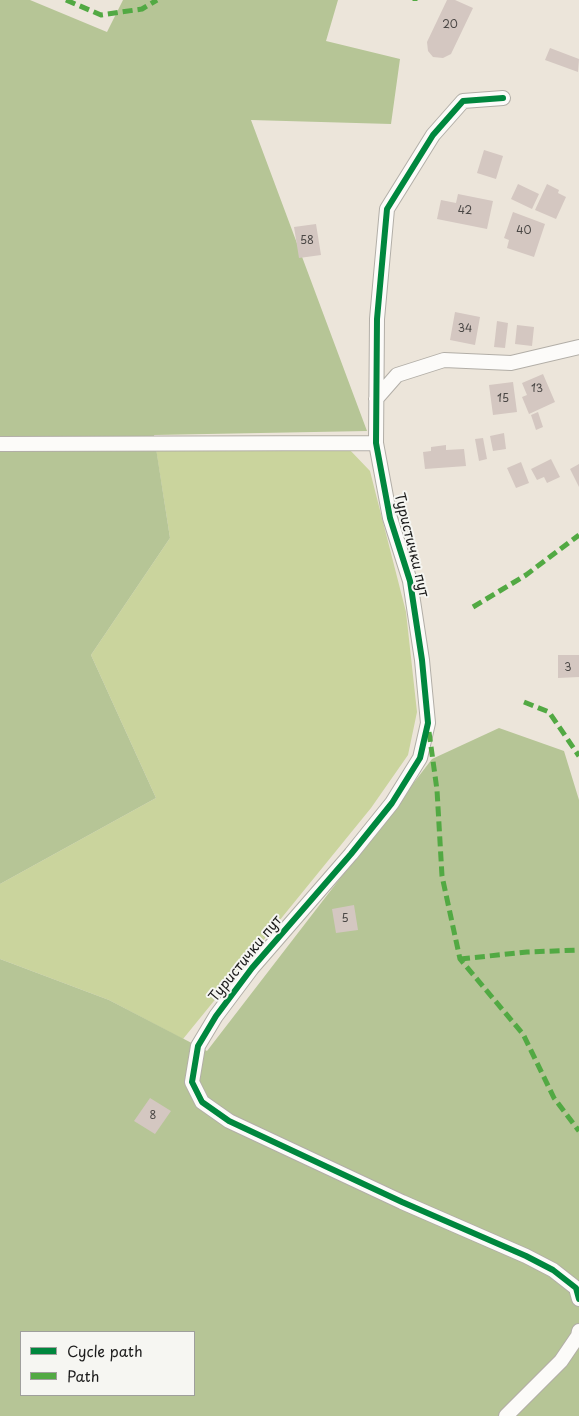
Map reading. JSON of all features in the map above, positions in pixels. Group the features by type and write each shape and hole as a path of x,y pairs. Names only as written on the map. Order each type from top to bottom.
{"street":[{"name":"Туристички пут","path":"503,98 463,101 433,135 387,209 377,319 376,443 390,518 410,581 422,660 428,722 420,758 392,802 351,854 252,968 216,1016 198,1046 192,1082 202,1102 229,1121 402,1202 526,1256 553,1270 576,1288 579,1299"},
{"path":"376,399 398,375 444,360 512,362 579,347"},
{"path":"0,444 376,443"},
{"path":"506,1416 561,1361 578,1336 579,1330"}],"green space":[{"path":"0,0 30,0 107,32 123,0 338,0 326,41 400,59 391,124 251,120 367,431 154,435 170,538 91,655 156,798 0,884"},
{"path":"348,448 370,471 406,612 417,712 408,755 371,808 183,1039 109,1000 0,959 0,884 156,798 91,655 170,538 156,449"},
{"path":"499,728 564,751 579,800 579,1416 0,1416 0,959 109,1000 207,1051 432,759"}],"building":[{"path":"447,0 455,0 473,8 451,54 443,58 433,57 428,51 427,42"},
{"path":"550,48 579,59 578,72 545,60"},
{"path":"484,150 503,156 496,179 477,173"},
{"path":"518,184 539,194 532,209 511,199"},
{"path":"547,184 559,190 558,193 566,197 556,219 535,210"},
{"path":"458,194 493,201 487,229 437,219 441,200 456,203"},
{"path":"513,212 545,224 534,257 507,248 509,240 504,238"},
{"path":"316,224 321,255 299,258 294,227"},
{"path":"455,312 480,317 475,345 450,340"},
{"path":"497,321 508,323 505,348 494,347"},
{"path":"517,325 534,327 532,346 515,344"},
{"path":"543,374 555,402 529,414 522,397 527,395 522,383"},
{"path":"513,382 517,412 493,415 489,385"},
{"path":"538,412 543,427 536,430 531,415"},
{"path":"504,433 506,449 493,451 490,436"},
{"path":"483,438 487,459 479,461 475,439"},
{"path":"446,445 446,450 464,449 466,466 425,469 423,452 431,451 431,447"},
{"path":"551,459 560,477 547,483 544,477 537,480 531,469"},
{"path":"521,462 529,483 516,488 507,468"},
{"path":"579,464 579,487 570,469"},
{"path":"558,655 579,655 579,677 558,678"},
{"path":"354,905 358,930 336,933 332,909"},
{"path":"150,1098 171,1111 155,1134 134,1121"}],"marked path":[{"path":"66,0 101,15 142,9 157,0"},
{"path":"473,607 526,575 579,535"},
{"path":"524,702 549,712 579,756"},
{"path":"429,732 437,790 442,876 460,959 523,1034 554,1098 579,1131"},
{"path":"460,959 527,952 579,950"}],"cycle path":[{"path":"503,98 463,101 433,135 387,209 377,319 376,443 390,518 410,581 422,660 428,723 420,758 392,803 351,854 252,968 216,1016 198,1046 192,1082 202,1102 229,1121 402,1202 526,1256 553,1270 576,1288 579,1299"}]}
